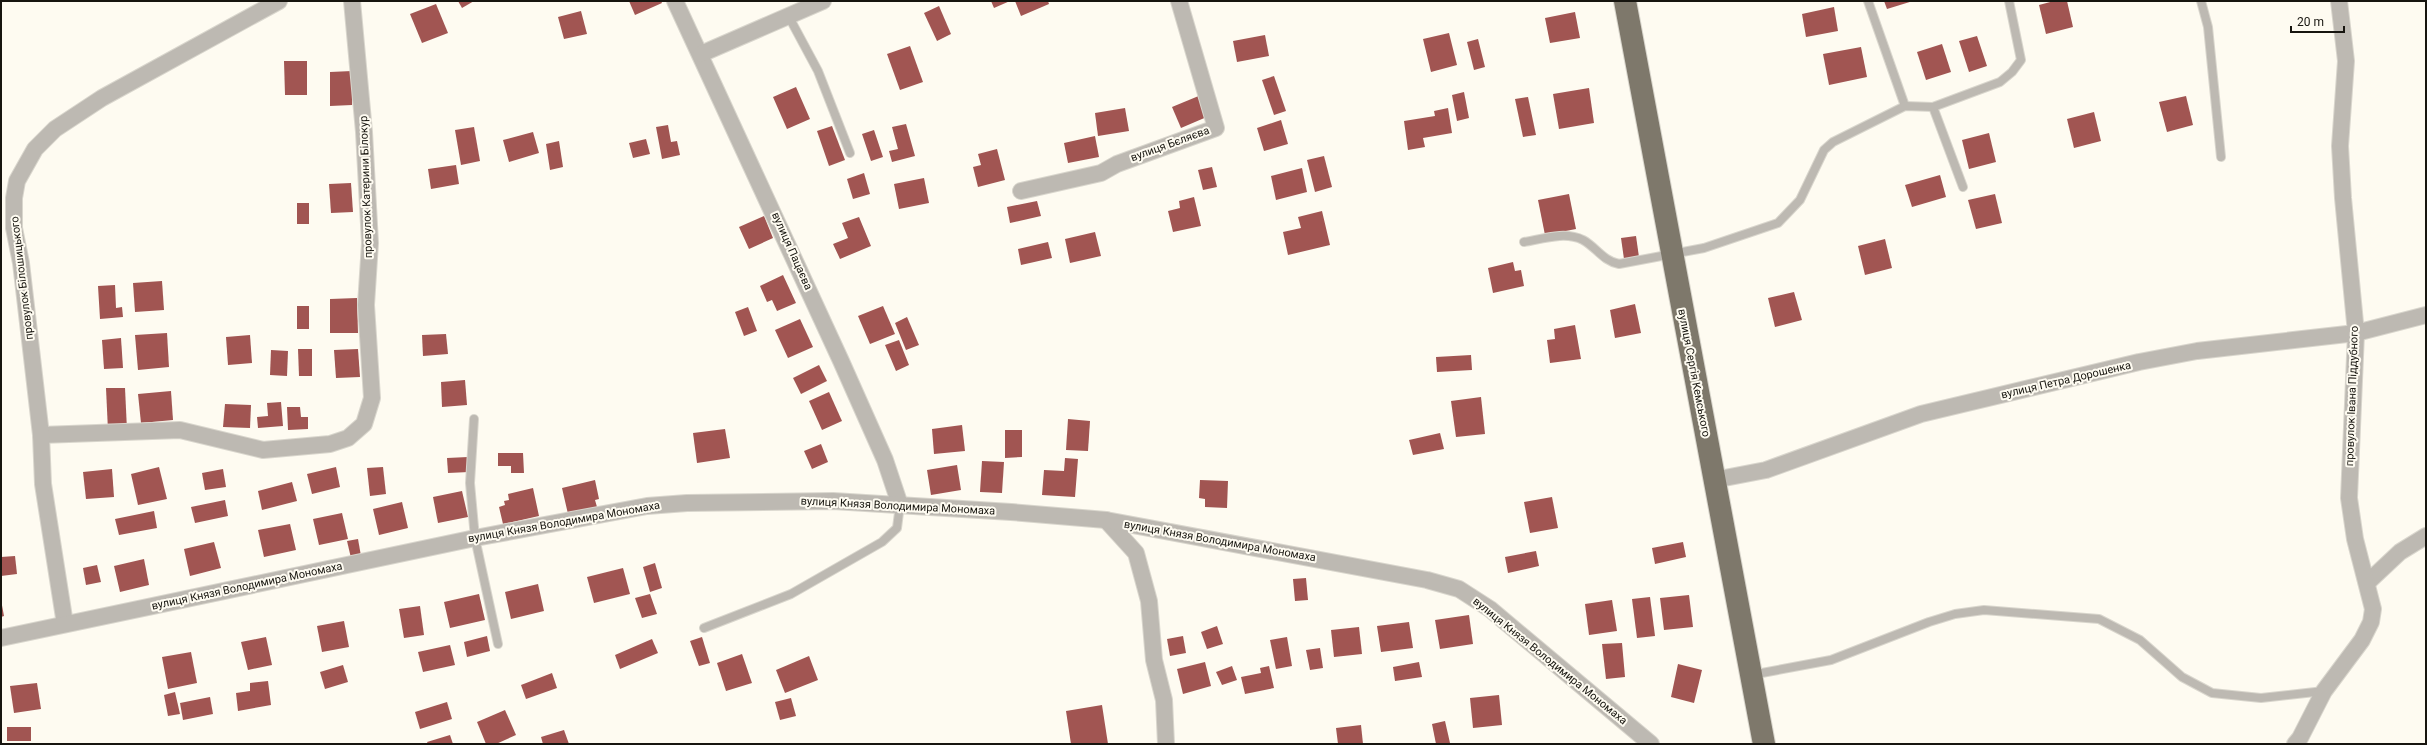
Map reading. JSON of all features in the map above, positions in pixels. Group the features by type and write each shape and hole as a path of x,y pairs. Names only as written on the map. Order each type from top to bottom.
{"highway":[{"name":"вулиця Сергія Кемського","path":"1625,1 1764,744"}],"street":[{"name":"провулок Білошицького","path":"65,624 43,484 40,435 21,264 14,228 16,187 26,161 35,149 55,129 102,98 279,1"},
{"name":"провулок Катерини Білокур","path":"40,435 180,430 263,450 330,444 348,438 364,424 372,398 366,305 370,243 364,132 352,1"},
{"name":"вулиця Пацаєва","path":"675,1 701,54 841,361 885,460 900,505"},
{"path":"701,54 823,1"},
{"name":"вулиця Бєляєва","path":"1021,191 1101,173 1118,164 1216,128 1178,1"},
{"name":"провулок Івана Піддубного","path":"2295,744 2324,691 2362,640 2371,622 2373,609 2368,582 2355,539 2348,498 2356,333 2342,190 2340,146 2346,61 2339,1"},
{"name":"вулиця Петра Дорошенка","path":"1714,480 1766,470 1921,414 2132,364 2197,351 2356,333 2426,315"},
{"name":"вулиця Князя Володимира Мономаха","path":"1,638 475,538 654,505 687,503 833,501 900,505 1106,520 1428,580 1459,589 1490,609 1651,744"},
{"path":"1106,520 1136,553 1149,601 1154,660 1164,700 1166,744"},
{"path":"2368,582 2400,552 2426,536"}],"lane":[{"path":"1868,1 1905,106"},
{"path":"1524,242 1574,237 1584,241 1608,260 1619,264 1704,248 1778,223 1800,200 1824,150 1833,142 1905,106 1933,107 2000,82 2012,72 2020,60 2009,1"},
{"path":"2201,1 2208,27 2221,157"},
{"path":"789,17 818,71 850,153"},
{"path":"1933,107 1963,186"},
{"path":"474,419 470,483 475,538 498,644"},
{"path":"704,628 791,594 882,542 897,528 900,505"},
{"path":"1750,675 1831,660 1929,622 1955,614 1984,610 2099,619 2140,640 2182,677 2212,693 2261,698 2324,691"}],"building":[{"path":"458,1 474,1 462,8"},
{"path":"629,1 661,1 662,3 635,15"},
{"path":"991,1 1010,1 994,8"},
{"path":"1015,1 1048,1 1049,4 1021,16"},
{"path":"1884,1 1913,1 1887,9"},
{"path":"2054,1 2067,1 2073,27 2046,34 2039,5"},
{"path":"436,4 448,33 422,43 410,14"},
{"path":"939,6 951,34 937,41 924,13"},
{"path":"1834,7 1838,31 1806,37 1802,14"},
{"path":"581,11 587,34 564,39 558,17"},
{"path":"1575,12 1580,38 1550,43 1545,18"},
{"path":"1449,33 1457,65 1431,72 1423,39"},
{"path":"1265,35 1269,56 1237,62 1233,41"},
{"path":"1977,36 1987,66 1969,72 1959,41"},
{"path":"1478,39 1485,67 1474,70 1467,42"},
{"path":"1942,44 1951,72 1926,80 1917,52"},
{"path":"910,46 923,82 900,90 887,54"},
{"path":"1861,47 1867,77 1829,85 1823,54"},
{"path":"284,61 307,61 307,95 285,95"},
{"path":"352,71 352,105 330,106 330,72"},
{"path":"1274,76 1286,111 1274,115 1262,80"},
{"path":"796,87 810,119 787,129 773,97"},
{"path":"1589,88 1594,123 1559,129 1553,94"},
{"path":"1464,92 1469,118 1457,121 1452,95"},
{"path":"1201,95 1209,116 1181,128 1172,107"},
{"path":"2186,96 2193,125 2167,132 2159,102"},
{"path":"1528,97 1536,135 1523,137 1515,99"},
{"path":"1125,108 1129,131 1098,136 1095,113"},
{"path":"1448,108 1452,133 1423,138 1425,147 1408,150 1404,121 1435,116 1434,111"},
{"path":"2094,112 2101,141 2074,148 2067,119"},
{"path":"1281,120 1288,144 1264,151 1257,128"},
{"path":"906,124 915,156 892,162 889,151 898,149 892,127"},
{"path":"668,125 671,142 677,141 680,155 662,159 656,127"},
{"path":"832,126 845,160 829,166 817,131"},
{"path":"474,127 480,161 461,165 455,130"},
{"path":"874,130 883,157 871,161 862,134"},
{"path":"533,132 539,153 509,162 503,140"},
{"path":"1989,133 1996,162 1969,169 1962,140"},
{"path":"1095,136 1099,157 1068,163 1064,143"},
{"path":"646,139 650,154 633,158 629,143"},
{"path":"559,141 563,167 550,170 546,144"},
{"path":"997,149 1005,180 978,187 973,167 981,165 978,154"},
{"path":"1324,156 1332,187 1315,192 1307,160"},
{"path":"456,165 459,184 431,189 428,169"},
{"path":"1212,167 1217,187 1203,190 1198,170"},
{"path":"1302,168 1307,192 1276,200 1271,176"},
{"path":"864,173 870,194 853,199 847,179"},
{"path":"1940,175 1946,197 1912,207 1905,185"},
{"path":"924,178 929,203 899,209 894,184"},
{"path":"351,183 353,212 331,213 329,184"},
{"path":"1569,194 1576,229 1545,235 1538,200"},
{"path":"1995,194 2002,223 1976,229 1968,200"},
{"path":"1194,197 1201,226 1173,232 1168,211 1180,208 1179,201"},
{"path":"1037,201 1041,216 1010,223 1007,207"},
{"path":"297,203 309,203 309,224 297,224"},
{"path":"1322,211 1330,245 1288,255 1283,232 1301,228 1298,217"},
{"path":"764,216 773,238 749,249 739,227"},
{"path":"859,217 871,246 840,259 833,244 848,238 842,223"},
{"path":"1095,232 1101,256 1070,263 1065,239"},
{"path":"1636,236 1639,257 1624,259 1621,238"},
{"path":"1885,239 1892,268 1865,275 1858,246"},
{"path":"1048,242 1052,258 1021,265 1018,249"},
{"path":"1513,262 1515,271 1521,270 1524,286 1493,293 1488,268"},
{"path":"783,275 796,303 777,311 772,300 767,302 760,286"},
{"path":"162,281 164,310 135,312 133,283"},
{"path":"115,285 116,308 122,307 123,317 100,319 98,286"},
{"path":"1794,292 1802,320 1775,327 1768,298"},
{"path":"357,298 358,333 330,333 330,299"},
{"path":"1635,304 1641,333 1615,338 1610,310"},
{"path":"297,306 309,306 309,329 297,329"},
{"path":"883,306 895,334 870,344 858,316"},
{"path":"748,307 757,331 744,336 735,312"},
{"path":"907,317 919,345 906,350 895,323"},
{"path":"800,319 813,347 788,358 775,330"},
{"path":"1575,325 1581,359 1550,363 1547,340 1555,339 1554,329"},
{"path":"167,333 169,367 138,370 135,335"},
{"path":"446,334 448,354 423,356 422,335"},
{"path":"250,335 252,363 228,365 226,337"},
{"path":"121,338 123,368 104,369 102,340"},
{"path":"899,340 909,365 896,371 885,345"},
{"path":"298,349 312,349 312,376 299,376"},
{"path":"358,349 360,377 336,378 334,350"},
{"path":"271,350 288,351 287,376 270,375"},
{"path":"1471,355 1472,370 1437,372 1436,357"},
{"path":"819,365 827,381 801,394 793,378"},
{"path":"465,380 467,405 442,407 441,382"},
{"path":"106,388 125,388 127,430 108,431"},
{"path":"171,391 173,420 141,423 138,394"},
{"path":"829,392 842,421 822,430 809,401"},
{"path":"1481,397 1485,434 1456,437 1451,401"},
{"path":"281,402 283,426 258,428 257,417 268,416 267,403"},
{"path":"225,404 251,405 250,428 223,427"},
{"path":"287,407 300,407 301,417 308,417 308,429 288,430"},
{"path":"1068,419 1090,421 1088,451 1066,450"},
{"path":"962,425 965,451 934,454 932,429"},
{"path":"725,429 730,458 697,463 693,433"},
{"path":"1005,430 1022,430 1022,457 1005,458"},
{"path":"1440,433 1444,449 1413,455 1409,440"},
{"path":"821,444 828,462 812,469 804,451"},
{"path":"498,453 523,453 524,473 511,473 511,466 498,466"},
{"path":"468,457 469,472 448,473 447,458"},
{"path":"1065,458 1078,459 1075,497 1042,495 1044,470 1064,471"},
{"path":"982,461 1004,462 1002,493 980,492"},
{"path":"957,465 961,490 931,495 927,470"},
{"path":"159,467 167,499 138,505 131,474"},
{"path":"336,467 340,487 312,494 307,474"},
{"path":"383,467 386,494 370,496 367,468"},
{"path":"112,469 114,497 86,499 83,472"},
{"path":"223,469 226,487 205,490 202,473"},
{"path":"595,480 599,499 595,500 597,507 568,514 562,488"},
{"path":"1200,480 1228,481 1227,508 1205,507 1205,499 1199,498"},
{"path":"292,482 297,501 262,510 258,491"},
{"path":"533,488 539,516 503,524 499,507 505,505 504,501 509,500 508,494"},
{"path":"462,491 468,517 438,523 433,497"},
{"path":"1552,497 1558,528 1530,533 1524,502"},
{"path":"225,500 228,516 195,523 191,507"},
{"path":"402,502 408,528 379,535 373,509"},
{"path":"154,511 157,528 119,535 115,519"},
{"path":"342,513 348,539 319,545 313,519"},
{"path":"290,524 296,550 264,557 258,530"},
{"path":"358,539 361,556 351,558 347,541"},
{"path":"214,542 221,568 190,576 184,549"},
{"path":"1683,542 1686,557 1655,564 1652,548"},
{"path":"1536,551 1539,566 1508,573 1505,557"},
{"path":"15,556 17,574 1,576 1,557"},
{"path":"144,559 149,585 120,592 114,566"},
{"path":"655,563 662,588 650,592 643,567"},
{"path":"97,565 101,582 86,585 83,568"},
{"path":"623,568 630,594 594,603 587,577"},
{"path":"1306,578 1308,600 1295,601 1293,579"},
{"path":"538,584 544,611 511,619 505,592"},
{"path":"479,594 485,620 450,628 444,602"},
{"path":"650,594 657,614 642,618 635,598"},
{"path":"1689,595 1693,627 1664,630 1660,598"},
{"path":"1650,597 1655,636 1637,638 1632,599"},
{"path":"1,600 4,616 1,617"},
{"path":"1612,600 1617,631 1589,635 1585,604"},
{"path":"420,606 424,635 404,638 399,609"},
{"path":"1469,615 1473,644 1440,649 1435,620"},
{"path":"344,621 349,647 322,652 317,626"},
{"path":"1409,622 1413,648 1381,652 1377,626"},
{"path":"1217,626 1223,644 1207,649 1201,632"},
{"path":"1359,627 1362,654 1334,657 1331,630"},
{"path":"487,636 490,651 467,657 464,642"},
{"path":"1183,636 1186,653 1170,656 1167,639"},
{"path":"266,637 272,665 248,670 241,642"},
{"path":"702,637 710,663 699,666 690,641"},
{"path":"1287,637 1292,666 1276,669 1270,640"},
{"path":"652,639 658,653 620,669 615,655"},
{"path":"1622,643 1625,677 1606,679 1602,644"},
{"path":"450,645 455,665 423,672 418,652"},
{"path":"1320,648 1323,668 1310,670 1306,650"},
{"path":"191,652 197,683 168,689 162,657"},
{"path":"742,654 752,683 726,691 717,663"},
{"path":"809,656 818,680 785,693 776,670"},
{"path":"1205,662 1211,686 1183,694 1177,669"},
{"path":"1419,662 1422,677 1395,681 1393,667"},
{"path":"1678,664 1702,670 1694,703 1671,697"},
{"path":"343,665 348,682 325,689 320,672"},
{"path":"1232,666 1237,680 1222,685 1216,672"},
{"path":"1269,666 1274,688 1245,694 1241,677 1261,673 1260,668"},
{"path":"552,673 557,688 526,699 521,685"},
{"path":"268,681 271,705 238,711 236,693 250,691 250,683"},
{"path":"37,683 41,709 14,713 10,686"},
{"path":"175,692 180,714 168,716 164,695"},
{"path":"1499,695 1502,725 1473,728 1470,698"},
{"path":"210,697 213,714 183,720 180,703"},
{"path":"791,698 796,716 780,720 775,702"},
{"path":"447,702 452,719 420,729 415,712"},
{"path":"1102,705 1108,744 1071,744 1066,711"},
{"path":"505,710 516,735 496,744 486,744 477,722"},
{"path":"1445,721 1450,743 1436,744 1432,724"},
{"path":"1361,725 1363,744 1338,744 1336,728"},
{"path":"7,727 31,727 31,741 7,741"},
{"path":"564,730 569,744 543,744 541,737"},
{"path":"450,735 453,744 428,744 427,742"}]}
